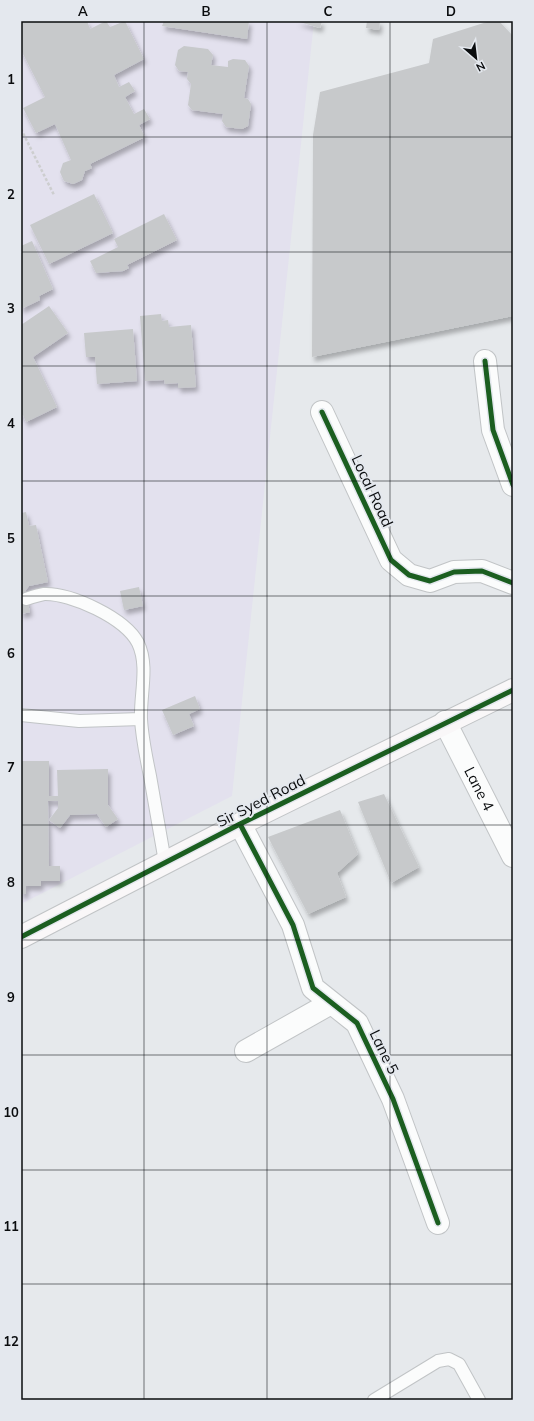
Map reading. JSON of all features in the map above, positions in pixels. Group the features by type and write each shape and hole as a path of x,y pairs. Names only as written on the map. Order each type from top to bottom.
{"street":[{"path":"484,362 493,430 513,485"},
{"name":"Local Road","path":"322,412 391,560 409,575 430,581 454,572 482,571 513,583"},
{"name":"Sir Syed Road","path":"21,937 240,824 445,722 513,690"},
{"name":"Lane 4","path":"445,722 513,856"},
{"name":"Lane 5","path":"240,824 293,925 313,988 357,1023 393,1099 438,1223"},
{"path":"246,1051 332,1003"}],"lane":[{"path":"26,599 44,594 61,596 111,617 130,632 138,644 142,656 143,674 141,719 165,862"},
{"path":"21,715 80,721 141,719"},
{"path":"374,1400 438,1361 449,1359 459,1364 479,1400"}],"path":[{"path":"21,129 54,195"}],"shaded area":[{"path":"21,21 314,21 232,796 21,904"}],"building":[{"path":"21,21 87,21 90,29 106,21 110,27 125,21 144,59 114,75 119,87 129,82 135,91 125,97 134,114 144,109 150,119 139,125 145,137 90,164 92,168 85,171 82,180 73,184 64,181 60,172 63,163 71,160 55,124 36,133 23,108 45,97 21,50"},
{"path":"164,21 249,21 247,39 162,26"},
{"path":"296,21 322,21 320,28"},
{"path":"367,21 380,21 379,30 366,28"},
{"path":"490,21 499,21 513,36 513,316 312,357 313,135 320,92 429,63 433,39"},
{"path":"184,46 208,49 213,55 211,65 228,67 228,61 233,59 245,60 249,66 244,98 248,99 251,104 248,126 242,129 226,127 222,121 223,114 192,110 188,105 191,84 187,79 188,72 179,71 175,65 178,50"},
{"path":"94,194 113,233 49,264 30,225"},
{"path":"164,214 177,240 127,265 129,268 123,271 96,273 90,261 118,247 114,239"},
{"path":"32,241 53,289 39,296 40,300 21,309 21,246"},
{"path":"49,306 68,333 33,357 57,407 26,422 23,415 21,416 21,325"},
{"path":"161,314 162,321 168,320 169,327 191,325 196,387 178,388 178,383 165,384 164,380 145,381 140,316"},
{"path":"133,329 137,381 97,384 95,357 86,357 84,333"},
{"path":"26,512 29,526 36,525 48,582 29,586 25,591 30,612 21,614 21,513"},
{"path":"139,587 143,606 124,610 120,591"},
{"path":"195,696 200,709 189,714 194,726 173,735 162,710"},
{"path":"21,761 49,761 49,796 58,796 57,770 108,769 108,805 118,819 106,827 97,814 70,815 60,828 49,820 58,808 58,801 48,801 49,866 60,866 60,881 41,881 41,886 26,886 26,894 21,894"},
{"path":"384,794 419,867 391,883 358,802"},
{"path":"340,810 358,854 337,873 346,897 308,914 268,837"}],"cycle path":[{"path":"485,361 493,430 513,485"},
{"path":"322,412 391,560 409,575 430,581 454,572 482,571 513,583"},
{"path":"21,937 240,824 513,690"},
{"path":"240,824 293,925 313,988 357,1023 393,1099 438,1223"}]}
